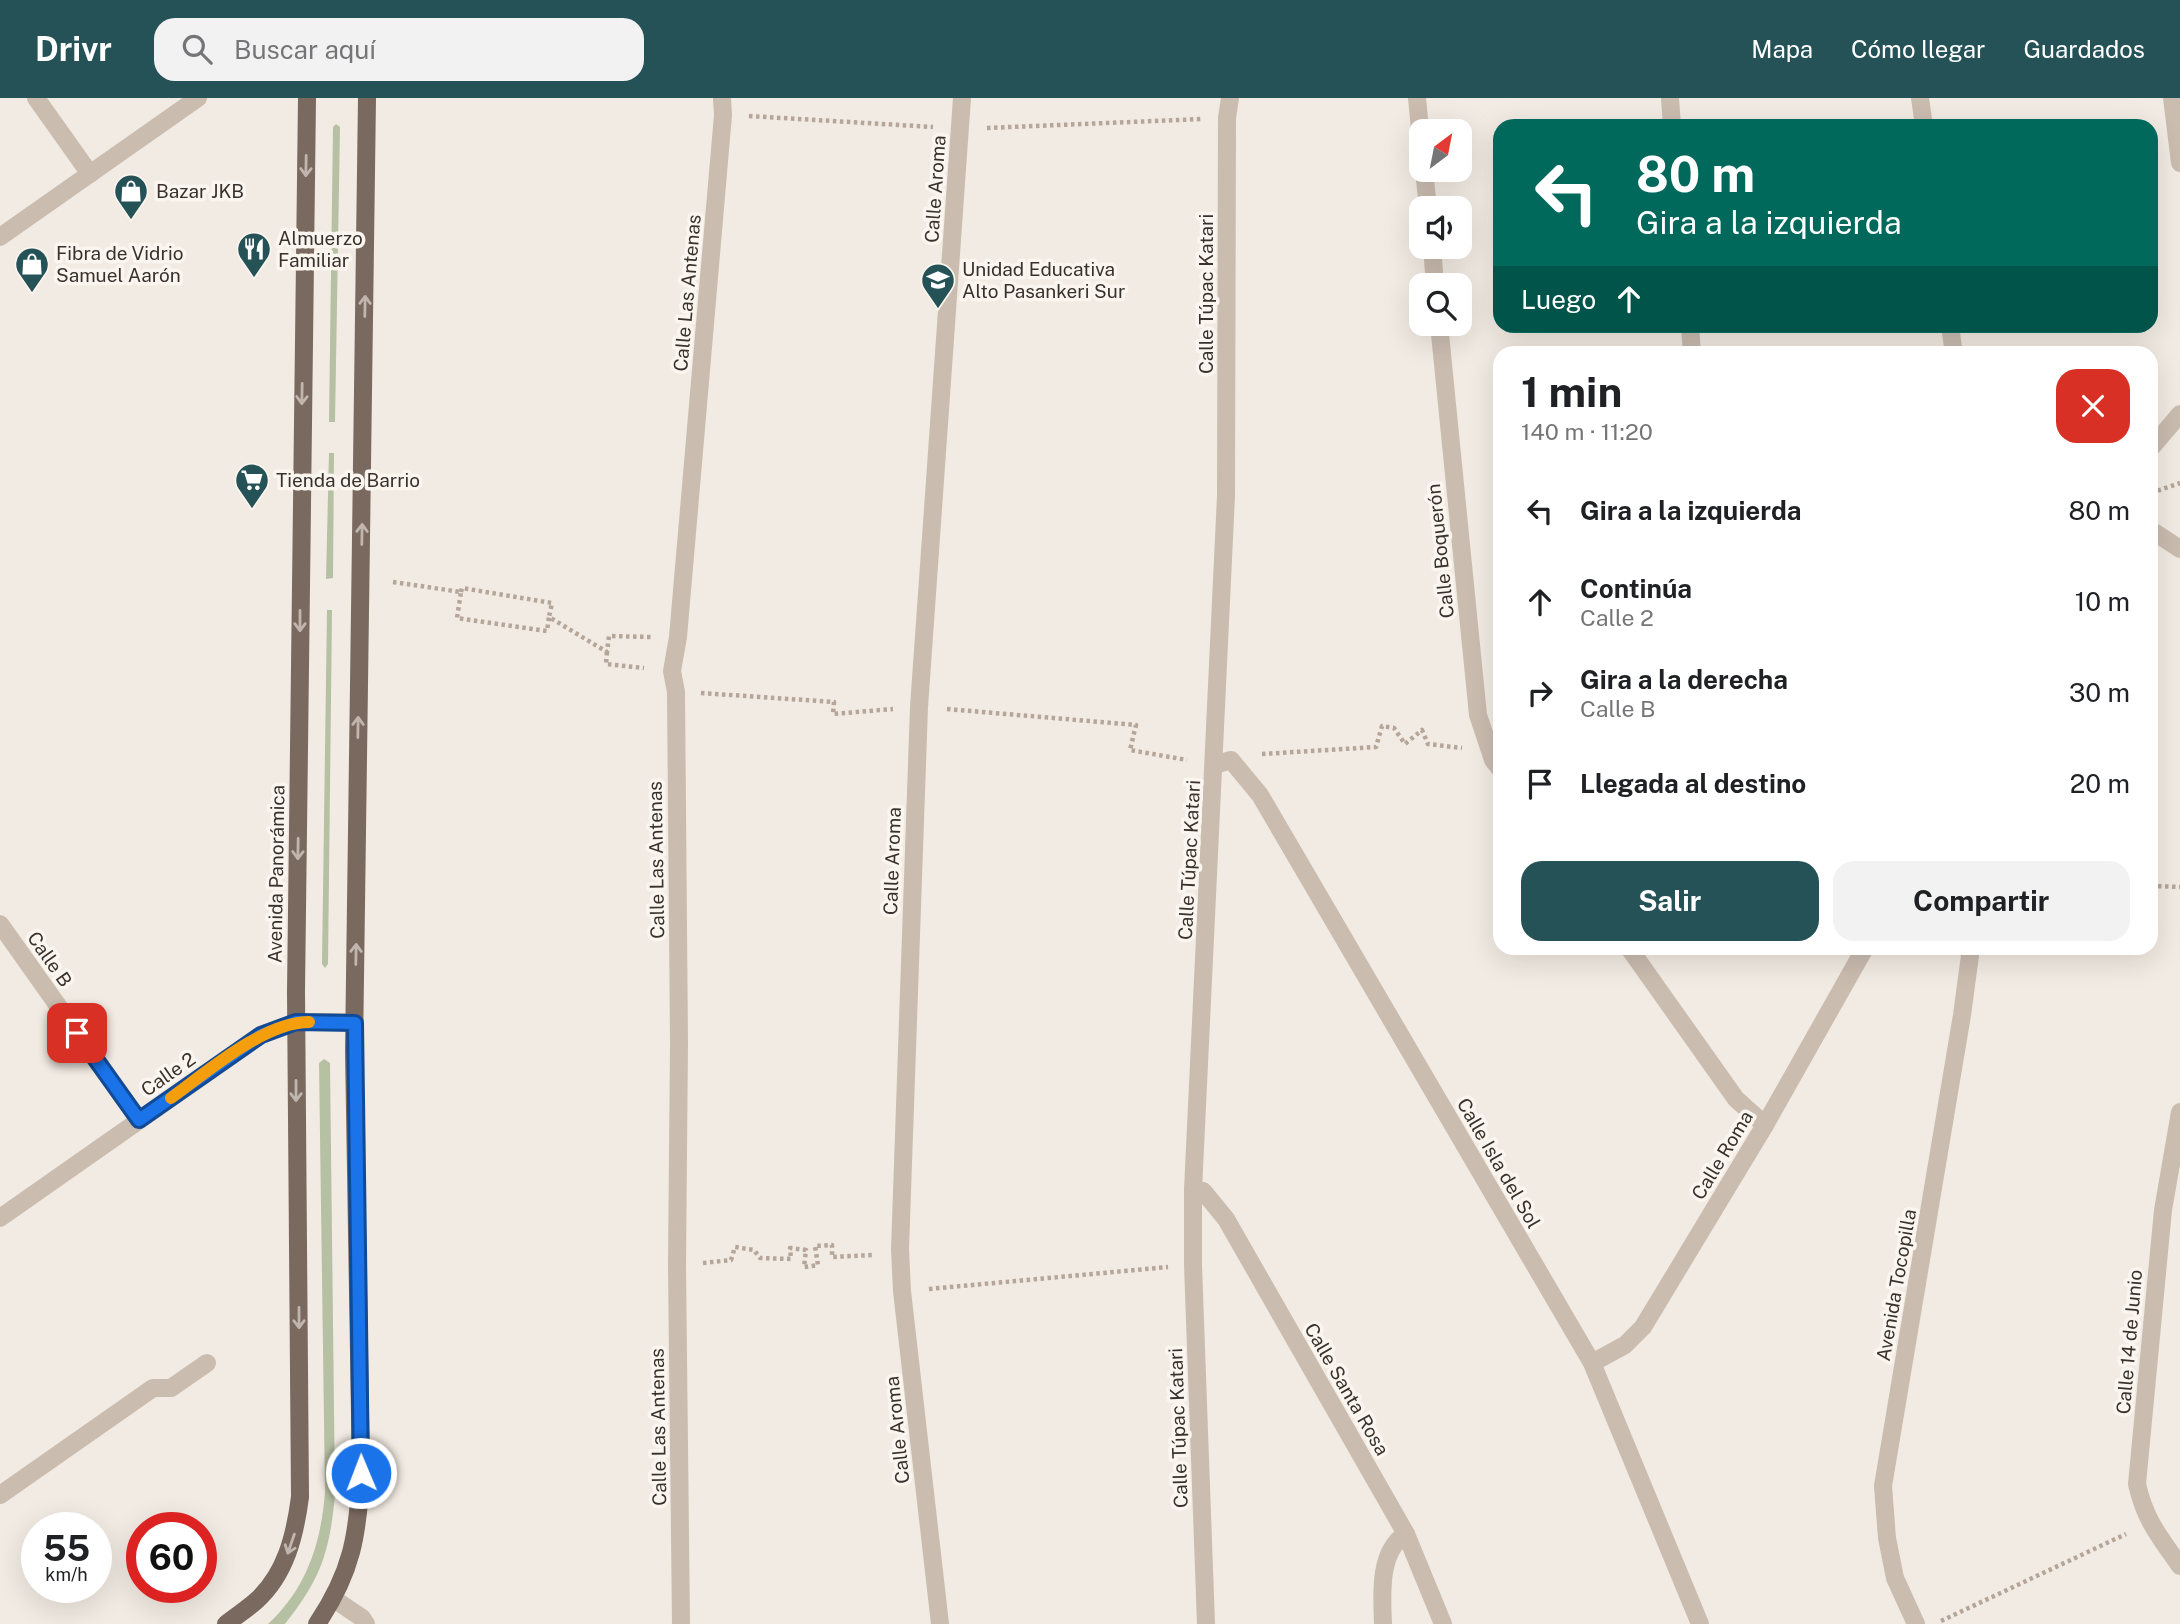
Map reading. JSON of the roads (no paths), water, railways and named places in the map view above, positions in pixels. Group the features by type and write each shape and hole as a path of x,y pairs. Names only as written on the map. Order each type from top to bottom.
{"main road":[{"name":"Avenida Panorámica","path":"226,1624 257,1600 276,1576 290,1548 297,1525 300,1485 296,1022 307,98"},
{"path":"317,1624 334,1599 346,1571 355,1537 361,1473 355,1023 367,98"}],"street":[{"path":"36,98 90,174"},
{"path":"0,237 198,98"},
{"name":"Calle Las Antenas","path":"681,1624 676,692 672,671 678,637 723,115 722,98"},
{"name":"Calle Aroma","path":"940,1624 902,1291 900,1249 919,707 962,98"},
{"name":"Calle Túpac Katari","path":"1206,1624 1193,1265 1193,1190 1222,762 1227,118 1230,98"},
{"path":"1417,98 1419,119"},
{"path":"1670,98 1672,119"},
{"path":"1920,98 1923,119"},
{"path":"2172,98 2180,163"},
{"name":"Calle Boquerón","path":"1440,336 1478,715 1493,760"},
{"path":"2158,440 2180,414"},
{"path":"2158,534 2180,548"},
{"name":"Calle Isla del Sol","path":"1222,762 1260,795 1592,1363 1700,1624"},
{"name":"Calle B","path":"0,924 139,1120"},
{"path":"1634,955 1736,1099 1765,1125"},
{"name":"Calle Roma","path":"1592,1363 1625,1345 1643,1326 1765,1125 1861,955"},
{"name":"Avenida Tocopilla","path":"1916,1624 1895,1578 1887,1538 1883,1486 1970,955"},
{"path":"296,1022 355,1023"},
{"name":"Calle 2","path":"0,1218 261,1035 296,1022"},
{"name":"Calle 14 de Junio","path":"2180,1112 2163,1210 2137,1483 2142,1506 2150,1522 2180,1566"},
{"name":"Calle Santa Rosa","path":"1193,1190 1203,1191 1226,1219 1406,1534 1443,1624"},
{"path":"0,1495 153,1388 171,1388 207,1363"},
{"path":"1383,1624 1382,1592 1387,1559 1394,1544 1406,1534"},
{"path":"334,1599 362,1618 366,1624"}],"place":[{"name":"Bazar JKB","path":"131,221"},
{"name":"Almuerzo Familiar","path":"254,279"},
{"name":"Fibra de Vidrio Samuel Aarón","path":"32,294"},
{"name":"Unidad Educativa Alto Pasankeri Sur","path":"938,310"},
{"name":"Tienda de Barrio","path":"252,510"}]}
